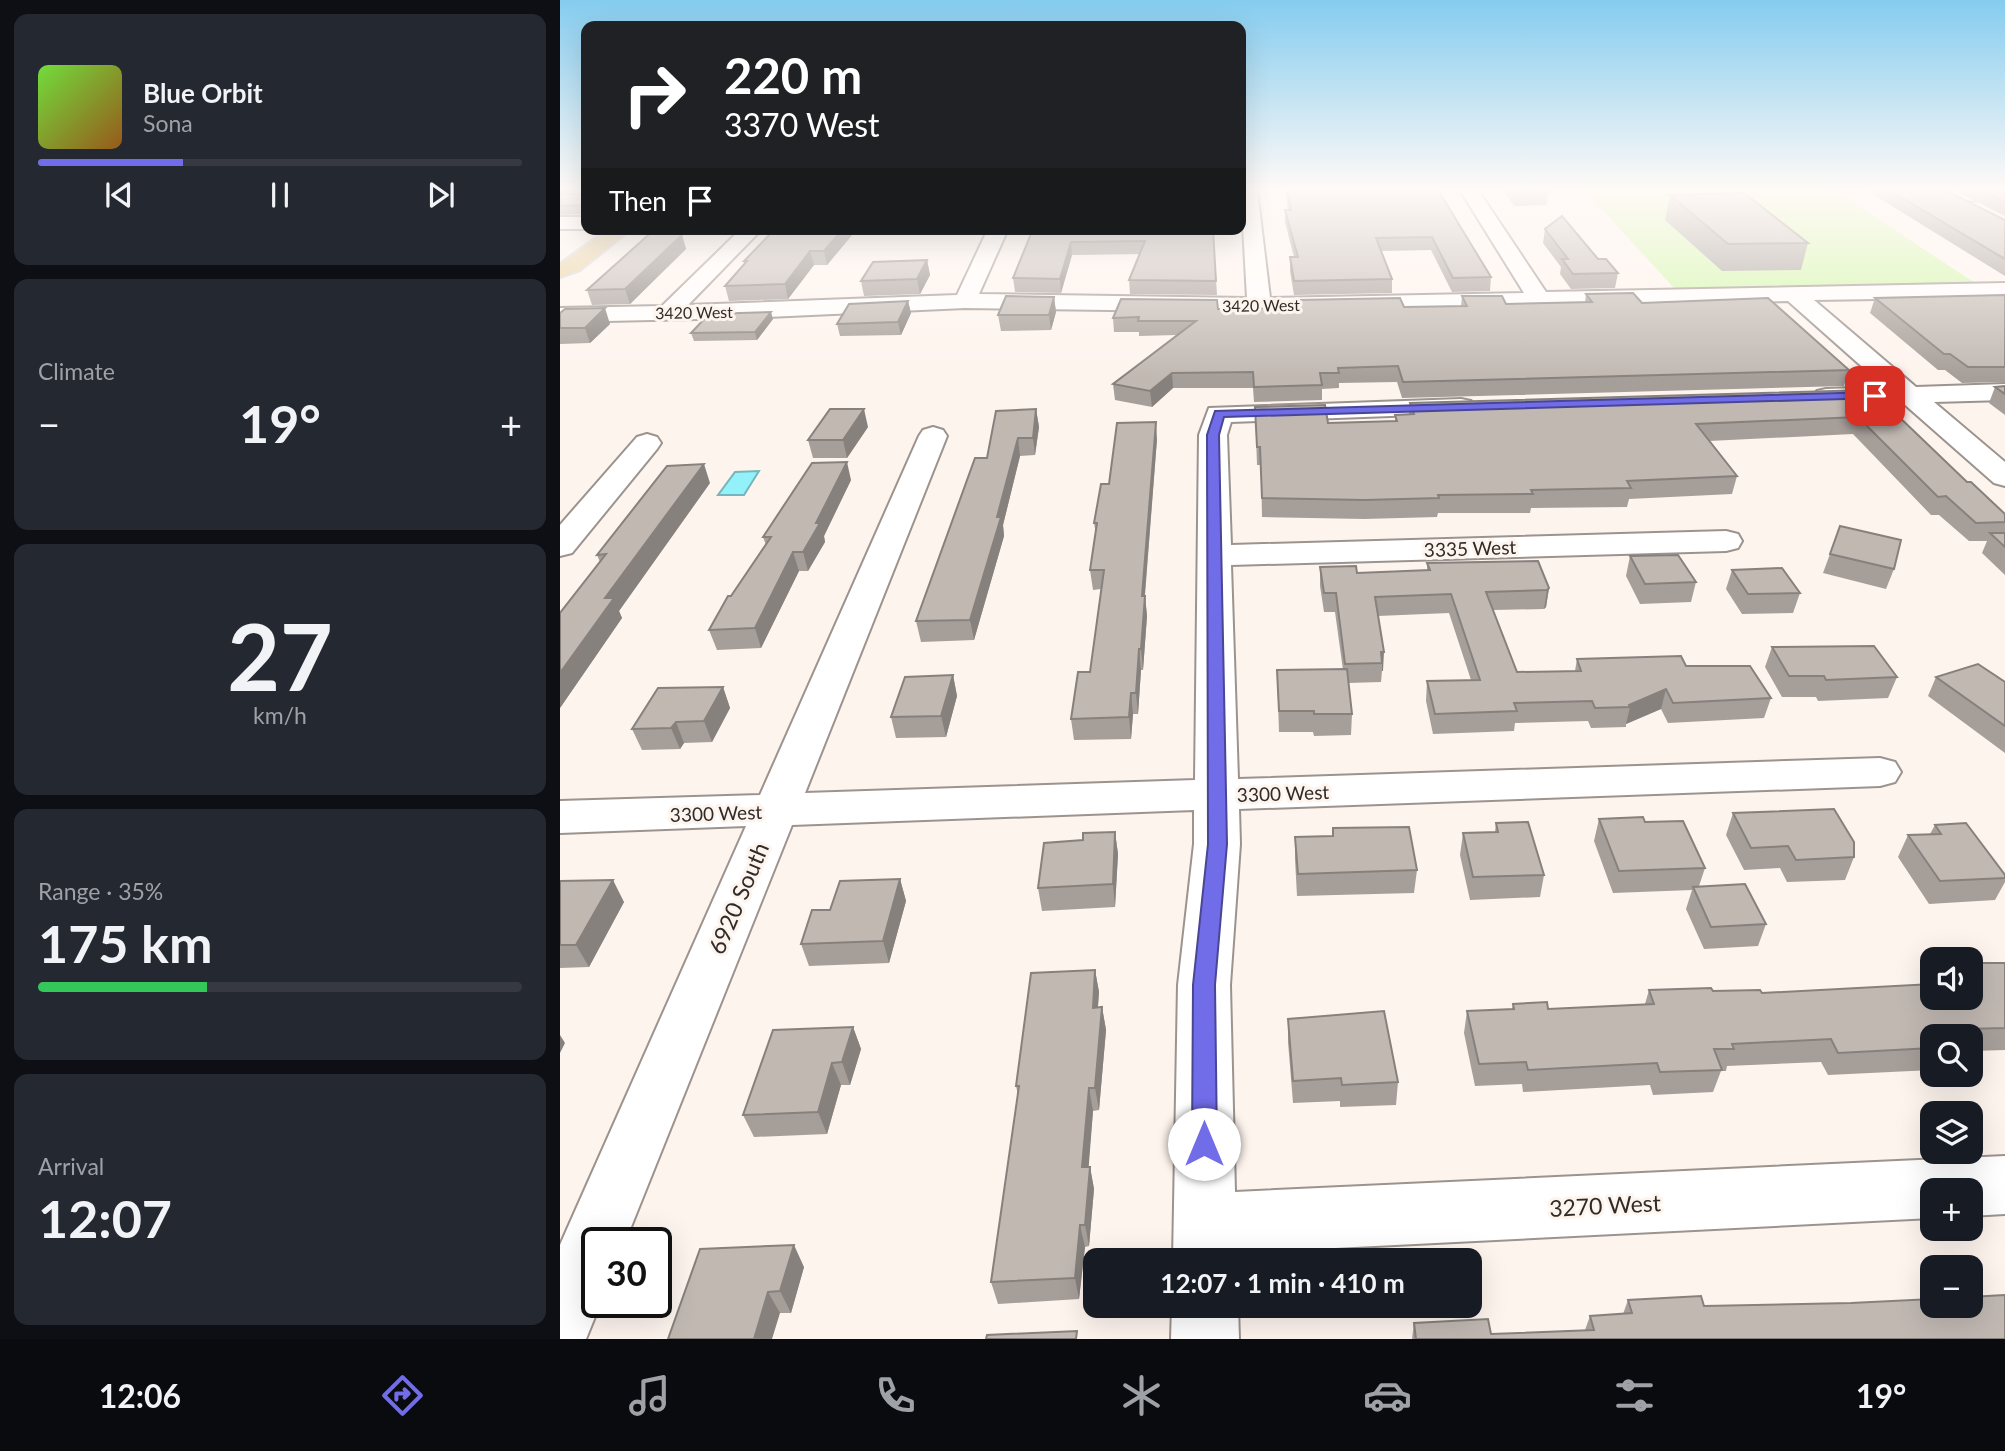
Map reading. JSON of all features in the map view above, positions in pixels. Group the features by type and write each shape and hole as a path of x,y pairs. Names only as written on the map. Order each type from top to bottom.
{"main road":[{"path":"560,271 573,266 591,252"}],"street":[{"path":"668,313 729,252"},
{"path":"965,301 987,252"},
{"path":"1254,252 1259,305"},
{"path":"1510,252 1541,300"},
{"name":"3420 West","path":"560,315 965,301 1259,305 2005,290"},
{"path":"1794,295 2005,477"},
{"path":"1805,397 2005,392"},
{"path":"1205,1242 1204,985 1217,844 1213,435 1219,414 1490,407"},
{"name":"6920 South","path":"560,1322 933,436"},
{"path":"560,547 647,443"},
{"name":"3335 West","path":"1215,555 1726,541"},
{"name":"3300 West","path":"560,817 1880,772"},
{"name":"3270 West","path":"1205,1242 2005,1185"},
{"path":"1205,1318 1205,1339"}],"green space":[{"path":"1641,252 1929,252 1975,283 1675,289"}],"water":[{"path":"759,471 744,495 718,495 735,472"}],"building":[{"path":"629,252 664,252 625,289 587,290"},
{"path":"752,252 809,252 785,284 725,286 747,261 744,261"},
{"path":"1023,252 1068,252 1060,279 1013,278"},
{"path":"1140,252 1214,252 1216,281 1129,280"},
{"path":"1297,252 1382,252 1392,279 1294,281 1290,257 1298,257"},
{"path":"1440,252 1476,252 1491,277 1453,278"},
{"path":"1563,252 1593,252 1598,259 1606,259 1618,273 1573,274 1562,259 1568,259"},
{"path":"1994,252 2005,252 2005,259"},
{"path":"927,260 917,279 861,281 873,262"},
{"path":"1633,293 1642,303 1768,298 1849,370 1403,382 1398,366 1338,368 1339,373 1320,373 1322,385 1254,387 1253,372 1172,373 1150,391 1113,384 1196,321 1113,318 1121,299 1217,300 1218,309 1298,308 1297,300 1400,298 1404,307 1467,306 1462,296 1502,296 1506,304 1592,302 1586,294"},
{"path":"2005,295 2005,367 1968,367 1950,354 1944,354 1875,298"},
{"path":"1006,296 1054,297 1049,315 998,315"},
{"path":"908,301 898,322 837,324 849,304"},
{"path":"605,308 585,328 560,328 560,313 565,309"},
{"path":"771,312 755,332 691,333 709,314"},
{"path":"2005,386 2005,394 1995,387"},
{"path":"1871,390 1967,482 1971,482 2005,514 2005,522 1976,523 1946,496 1938,497 1858,417 1696,424 1737,476 1627,481 1631,488 1531,490 1533,494 1438,495 1439,498 1365,500 1262,498 1255,407 1325,405 1328,423 1397,421 1395,415 1414,414 1410,403"},
{"path":"830,409 864,409 843,440 808,440"},
{"path":"1036,409 1033,438 1018,438 997,517 1001,517 970,620 916,621 975,458 987,458 996,411"},
{"path":"1156,422 1136,693 1131,693 1129,717 1071,719 1078,672 1090,672 1104,570 1090,570 1097,523 1094,523 1101,484 1109,484 1117,423"},
{"path":"847,462 816,523 820,523 803,552 793,552 755,628 709,630 728,596 731,596 771,537 763,537 812,463"},
{"path":"704,464 605,598 614,598 560,673 560,613 606,554 597,555 667,466"},
{"path":"1840,526 1901,540 1894,569 1830,554"},
{"path":"1990,533 2005,533 2005,547"},
{"path":"1678,555 1696,582 1645,584 1630,556"},
{"path":"1538,561 1549,588 1547,590 1486,592 1517,672 1581,671 1577,659 1681,656 1686,666 1750,666 1771,698 1673,703 1666,689 1629,705 1630,707 1595,708 1592,701 1514,703 1517,711 1435,714 1427,681 1480,680 1451,594 1375,597 1384,652 1381,652 1382,663 1345,664 1336,593 1324,593 1320,567 1356,566 1357,573 1430,570 1427,563"},
{"path":"1782,568 1800,593 1748,594 1732,570"},
{"path":"1874,646 1897,677 1826,680 1824,676 1789,676 1772,647"},
{"path":"1978,664 2005,682 2005,726 1936,677"},
{"path":"1347,669 1352,714 1279,711 1277,670"},
{"path":"953,675 941,716 891,717 905,677"},
{"path":"723,687 704,721 676,722 671,728 632,729 658,688"},
{"path":"1834,809 1854,842 1854,857 1796,860 1788,846 1751,848 1733,813"},
{"path":"1643,817 1645,822 1683,821 1705,868 1619,871 1599,819"},
{"path":"1528,822 1544,875 1473,877 1463,833 1498,832 1496,823"},
{"path":"1966,823 2005,878 1940,881 1908,835 1941,834 1935,825"},
{"path":"1409,827 1417,870 1298,874 1295,837 1333,836 1333,828"},
{"path":"1115,832 1113,884 1038,888 1044,843 1083,840 1083,833"},
{"path":"900,879 883,941 801,944 812,910 830,910 840,881"},
{"path":"613,880 576,945 560,945 560,881"},
{"path":"1745,884 1766,924 1711,927 1693,887"},
{"path":"1983,963 2005,963 2005,1028 1983,1029 1983,1024 1920,1024 1920,1049 1838,1053 1831,1039 1732,1044 1734,1049 1714,1049 1722,1070 1660,1072 1657,1063 1528,1070 1526,1062 1479,1064 1467,1011 1514,1009 1513,1004 1547,1002 1548,1009 1654,1004 1649,990 1711,988 1713,991 1760,990 1762,993 1920,985 1920,1010 1983,1010"},
{"path":"1095,970 1093,1008 1102,1007 1095,1088 1089,1088 1082,1167 1090,1167 1085,1225 1080,1225 1075,1278 991,1282 1019,1086 1016,1086 1031,973"},
{"path":"1384,1011 1398,1082 1342,1085 1341,1078 1293,1081 1288,1019"},
{"path":"853,1027 842,1062 832,1063 818,1112 743,1115 773,1030"},
{"path":"794,1245 780,1291 768,1292 754,1339 668,1339 700,1249"},
{"path":"2005,1295 2005,1339 1416,1339 1414,1323 1488,1319 1491,1334 1594,1330 1590,1316 1632,1313 1628,1300 1701,1296 1704,1306 1920,1300 1920,1318 1983,1318 1983,1296"},
{"path":"1077,1331 1076,1339 986,1339 987,1335"}],"route":[{"path":"1204,1144 1204,985 1217,844 1213,435 1219,414 1875,396"}]}
